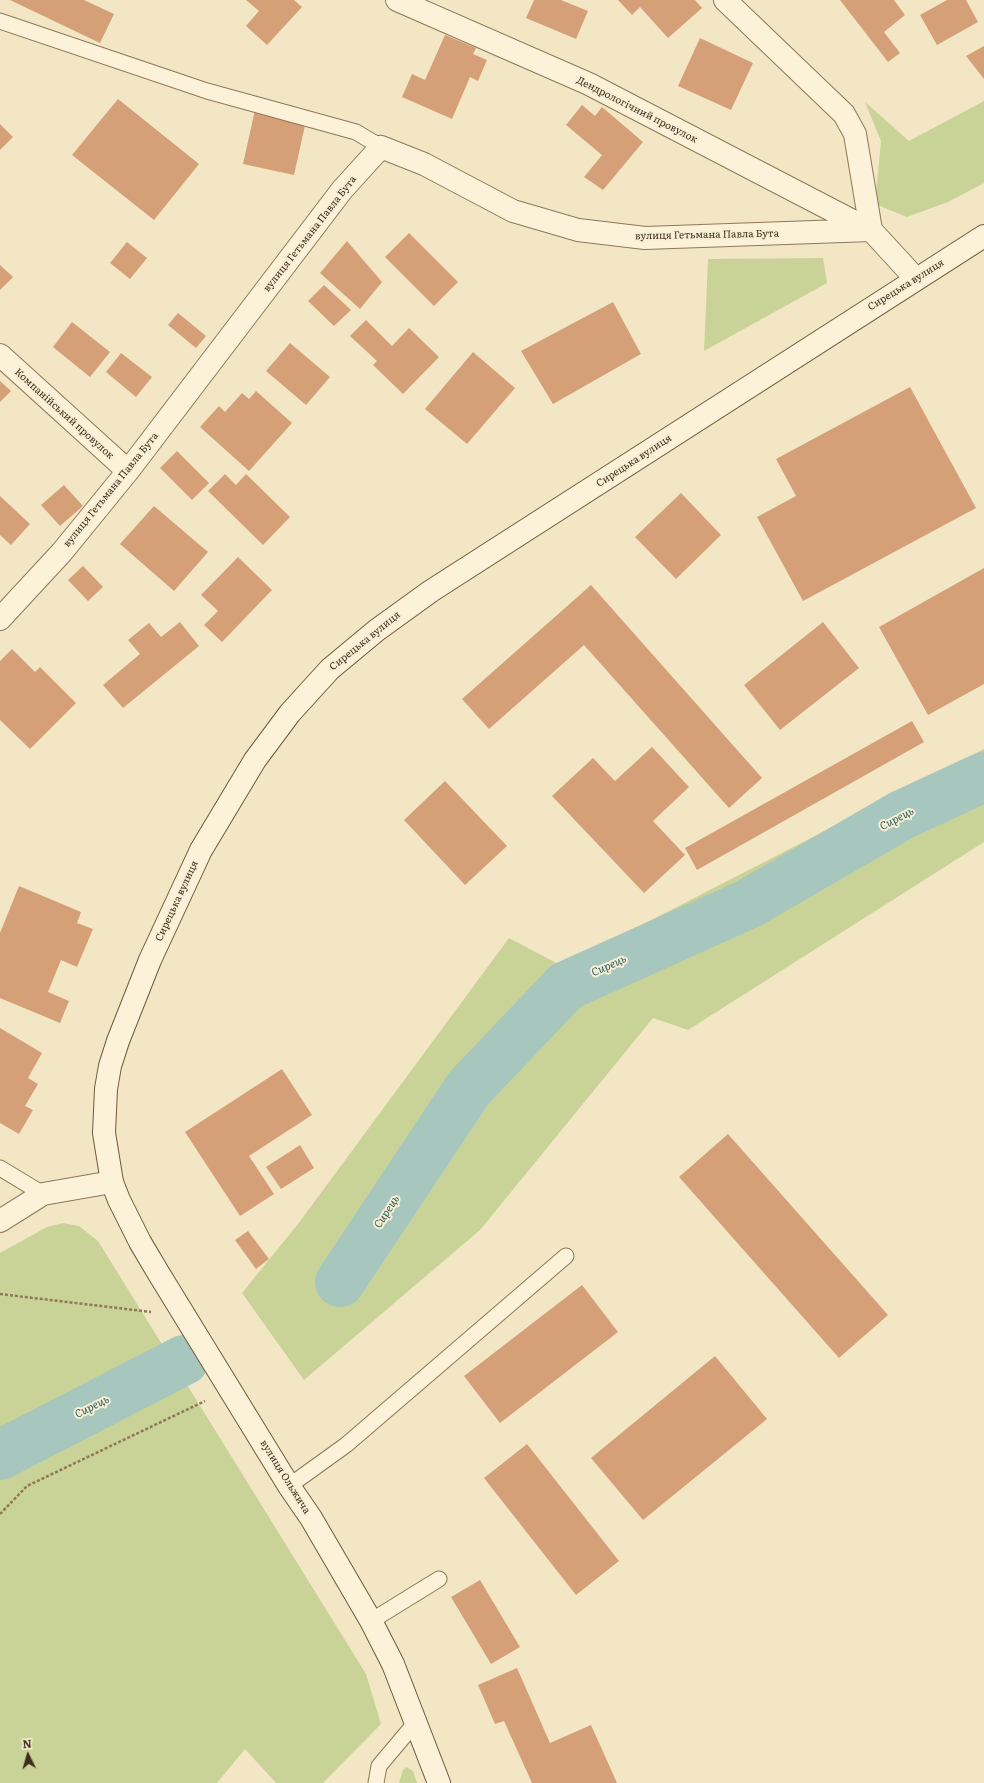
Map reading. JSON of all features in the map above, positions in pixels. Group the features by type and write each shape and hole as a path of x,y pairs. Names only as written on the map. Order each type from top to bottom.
{"street":[{"name":"Дендрологічний провулок","path":"397,0 589,84 871,230"},
{"path":"725,0 844,114 855,134 871,230 916,279"},
{"name":"вулиця Гетьмана Павла Бута","path":"0,619 62,552 128,471 342,190 381,147 424,164 513,211 578,230 645,238 871,230"},
{"name":"Сирецька вулиця","path":"112,1182 104,1133 106,1090 118,1041 150,960 201,850 254,760 290,713 330,669 377,630 431,591 984,236"},
{"name":"Компанійський провулок","path":"0,355 128,471"},
{"path":"0,1221 43,1194 112,1182"},
{"name":"вулиця Ольжича","path":"112,1182 119,1200 140,1242 289,1486 311,1518 371,1621 392,1664 439,1783"}],"lane":[{"path":"0,21 207,91 356,132 381,147"},
{"path":"0,1168 43,1194"},
{"path":"289,1486 346,1445 566,1256"},
{"path":"371,1621 439,1579"},
{"path":"376,1783 379,1766 416,1722"}],"path":[{"path":"0,1294 152,1312"},
{"path":"0,1514 27,1486 205,1401"}],"green space":[{"path":"984,101 984,183 948,202 907,217 875,204 881,141 865,102 909,141"},
{"path":"823,258 827,283 704,351 708,259"},
{"path":"984,749 984,842 688,1030 653,1018 480,1230 304,1380 242,1293 298,1224 509,938 562,966"},
{"path":"63,1223 79,1226 98,1241 366,1674 381,1724 323,1783 276,1783 245,1749 217,1783 0,1783 0,1253 47,1227"},
{"path":"406,1767 413,1771 417,1783 399,1783 403,1770"}],"building":[{"path":"10,0 84,0 114,14 100,43"},
{"path":"246,0 294,0 302,7 267,45 246,26 259,11"},
{"path":"534,0 561,0 588,11 576,39 526,18"},
{"path":"618,0 695,0 702,8 668,38 640,7 632,15"},
{"path":"840,0 894,0 905,15 884,32 900,53 888,62"},
{"path":"947,0 966,0 978,22 937,45 920,15"},
{"path":"445,35 476,48 473,54 487,60 478,81 470,77 452,119 402,97 412,74 425,80"},
{"path":"700,38 753,63 731,110 678,86"},
{"path":"984,46 984,79 966,56"},
{"path":"118,99 199,164 154,220 72,155"},
{"path":"582,105 595,116 602,107 643,142 603,190 584,177 602,155 566,125"},
{"path":"255,110 306,121 294,175 243,164"},
{"path":"0,124 13,137 0,150"},
{"path":"409,233 458,282 434,306 385,257"},
{"path":"347,241 382,282 360,309 320,273"},
{"path":"127,242 147,258 130,279 110,263"},
{"path":"0,265 13,277 0,290"},
{"path":"324,285 351,310 334,326 308,301"},
{"path":"613,302 641,354 553,404 521,351"},
{"path":"178,313 206,336 196,348 168,325"},
{"path":"366,320 392,346 409,328 439,357 403,394 373,365 377,361 350,336"},
{"path":"72,322 110,352 90,377 53,347"},
{"path":"290,343 330,377 306,405 266,371"},
{"path":"473,352 515,388 467,444 425,409"},
{"path":"121,353 152,377 136,397 106,372"},
{"path":"0,381 11,391 0,402"},
{"path":"910,387 976,508 803,601 757,517 796,496 776,459"},
{"path":"256,391 292,423 249,471 200,427 219,406 225,412 242,393 249,399"},
{"path":"177,451 209,483 192,500 160,468"},
{"path":"225,474 236,485 246,474 290,517 263,545 208,491"},
{"path":"64,485 83,506 60,526 41,505"},
{"path":"681,493 721,535 676,579 635,537"},
{"path":"0,496 30,524 11,545 0,535"},
{"path":"154,506 208,552 174,591 120,544"},
{"path":"238,557 272,590 222,642 204,625 218,611 201,595"},
{"path":"83,566 103,587 88,601 68,580"},
{"path":"984,568 984,684 928,715 879,627"},
{"path":"591,585 762,778 729,808 584,645 489,729 462,699"},
{"path":"180,622 199,646 123,708 103,685 140,654 128,640 149,623 161,637"},
{"path":"823,622 859,668 780,730 744,685"},
{"path":"12,649 35,672 40,667 76,703 30,749 0,720 0,661"},
{"path":"912,721 924,742 697,870 685,848"},
{"path":"652,747 689,787 653,821 685,855 644,893 552,796 593,758 615,781"},
{"path":"445,781 507,846 465,885 404,820"},
{"path":"19,886 81,912 77,923 93,929 77,967 61,960 48,992 69,1001 60,1023 0,998 0,933"},
{"path":"0,1028 42,1053 28,1078 38,1084 25,1106 33,1110 19,1134 0,1123"},
{"path":"282,1069 312,1115 249,1156 274,1194 240,1216 185,1132"},
{"path":"728,1134 888,1315 839,1358 679,1177"},
{"path":"300,1145 314,1168 281,1189 266,1167"},
{"path":"248,1231 269,1259 256,1269 235,1240"},
{"path":"582,1285 618,1332 500,1423 464,1376"},
{"path":"715,1356 767,1419 643,1520 591,1458"},
{"path":"527,1444 619,1561 576,1595 484,1478"},
{"path":"480,1580 520,1647 491,1664 451,1597"},
{"path":"517,1668 550,1743 591,1725 617,1783 532,1783 504,1721 495,1724 478,1685"}],"waterway":[{"name":"Сирець","path":"340,1282 469,1088 566,986 748,904 902,815 984,777"},
{"name":"Сирець","path":"0,1455 184,1360"}]}
